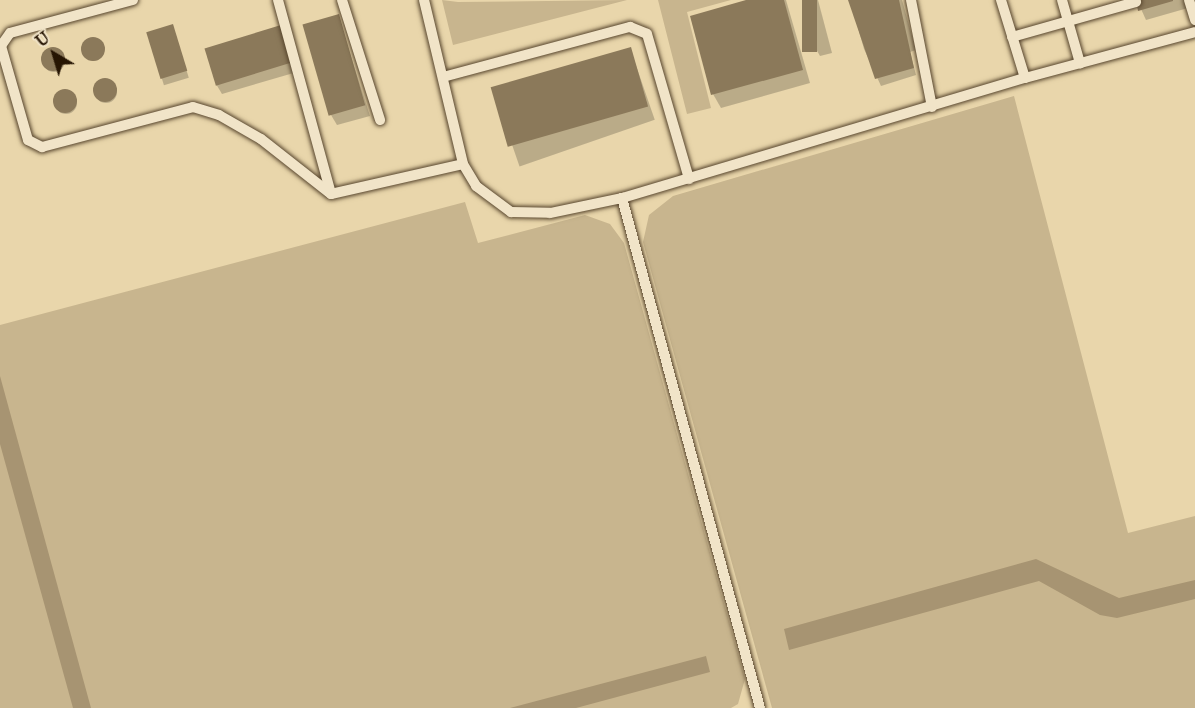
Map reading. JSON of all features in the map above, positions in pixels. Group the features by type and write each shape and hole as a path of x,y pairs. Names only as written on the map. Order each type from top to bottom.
{"lane":[{"path":"133,0 10,33 1,46 28,140 42,147 193,107 219,115 261,139 331,194"},
{"path":"278,0 331,194"},
{"path":"342,0 380,120"},
{"path":"424,0 463,164 476,186 510,212 550,213 622,198 1024,78 1195,32"},
{"path":"911,0 932,107"},
{"path":"1001,0 1024,78"},
{"path":"1062,0 1080,63"},
{"path":"1189,0 1195,20"},
{"path":"1012,37 1136,2"},
{"path":"443,77 630,27 647,34 689,178"},
{"path":"331,194 463,164"},
{"path":"622,198 760,708"}],"shaded area":[{"path":"442,0 458,2 627,0 453,45"},
{"path":"658,0 731,0 687,12 711,108 687,114"},
{"path":"1014,96 1128,533 1195,516 1195,708 772,708 643,242 649,215 673,196"},
{"path":"465,202 478,243 585,215 610,224 624,243 745,679 738,704 731,708 0,708 0,325"},
{"path":"0,376 91,708 73,708 0,444"},
{"path":"1036,559 1119,598 1195,580 1195,599 1117,618 1100,615 1039,581 789,650 784,629"},
{"path":"706,656 710,672 576,708 510,708"}],"building":[{"path":"746,0 784,0 803,70 711,95 690,16"},
{"path":"802,0 817,0 817,52 802,52"},
{"path":"848,0 899,0 914,68 875,79"},
{"path":"1136,0 1173,0 1173,1 1138,11"},
{"path":"339,14 365,105 329,116 302,24"},
{"path":"173,24 187,71 161,79 146,32"},
{"path":"281,25 292,62 216,86 204,48"},
{"path":"93,37 101,41 105,49 101,57 93,61 85,57 81,49 85,41"},
{"path":"53,47 61,51 65,59 61,67 53,71 45,67 41,59 45,51"},
{"path":"631,47 648,107 508,147 491,87"},
{"path":"105,78 113,82 117,90 113,98 105,102 97,98 93,90 97,82"},
{"path":"65,89 73,93 77,101 73,109 65,113 57,109 53,101 57,93"}]}
